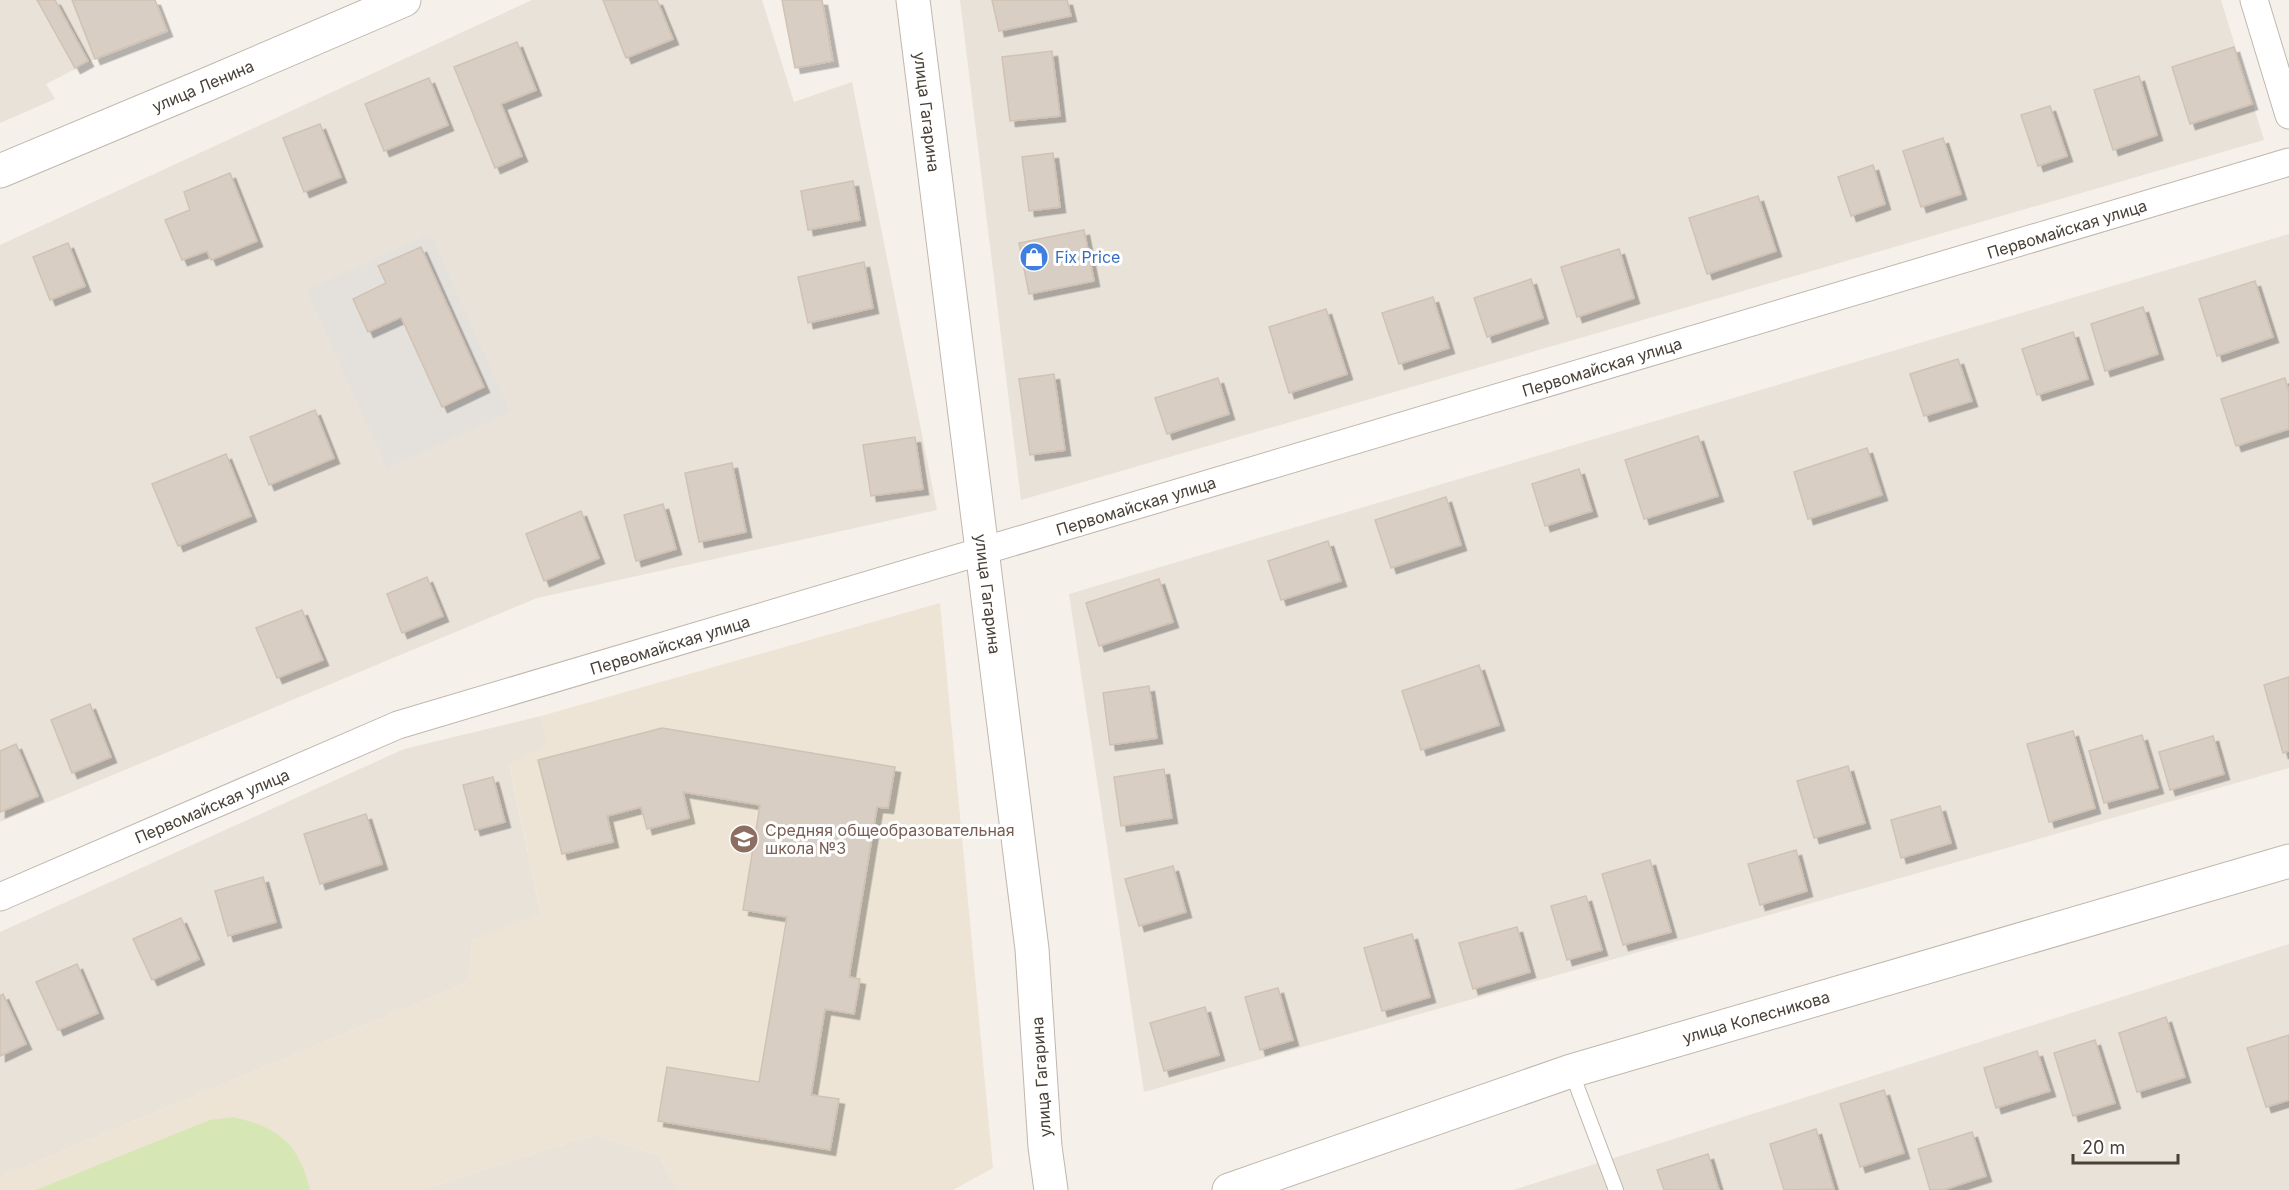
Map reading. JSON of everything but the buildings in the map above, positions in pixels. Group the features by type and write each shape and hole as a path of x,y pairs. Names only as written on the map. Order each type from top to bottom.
{"street":[{"name":"улица Ленина","path":"0,171 404,0"},
{"name":"улица Гагарина","path":"913,0 1032,949 1045,1147 1051,1190"},
{"path":"2254,0 2289,115"},
{"name":"Первомайская улица","path":"0,897 398,725 2289,162"},
{"name":"улица Колесникова","path":"1228,1190 1571,1071 2289,861"}],"lane":[{"path":"1571,1071 1616,1190"}],"shaded area":[{"path":"0,0 72,0 95,59 46,84 55,99 0,123"},
{"path":"532,0 762,0 794,102 852,82 937,510 537,598 0,822 0,245"},
{"path":"960,0 2221,0 2264,140 1021,500"},
{"path":"430,234 510,412 387,468 307,290"},
{"path":"2289,234 2289,768 1144,1092 1069,594"},
{"name":"Средняя общеобразовательная школа №3","path":"940,603 993,1168 953,1190 678,1190 658,1155 594,1135 421,1190 0,1190 0,1177 468,982 472,940 541,914 509,763 546,746 541,716"},
{"path":"541,716 547,746 509,764 541,915 472,940 468,982 0,1177 0,932 404,749"},
{"path":"2289,944 2289,1190 1513,1190"},
{"path":"594,1135 658,1155 678,1190 421,1190"}],"green space":[{"path":"233,1117 263,1126 285,1140 300,1161 310,1190 36,1190 210,1120"}],"place":[{"name":"Fix Price","path":"1034,257"},
{"name":"Средняя общеобразовательная школа №3","path":"744,839"}]}
